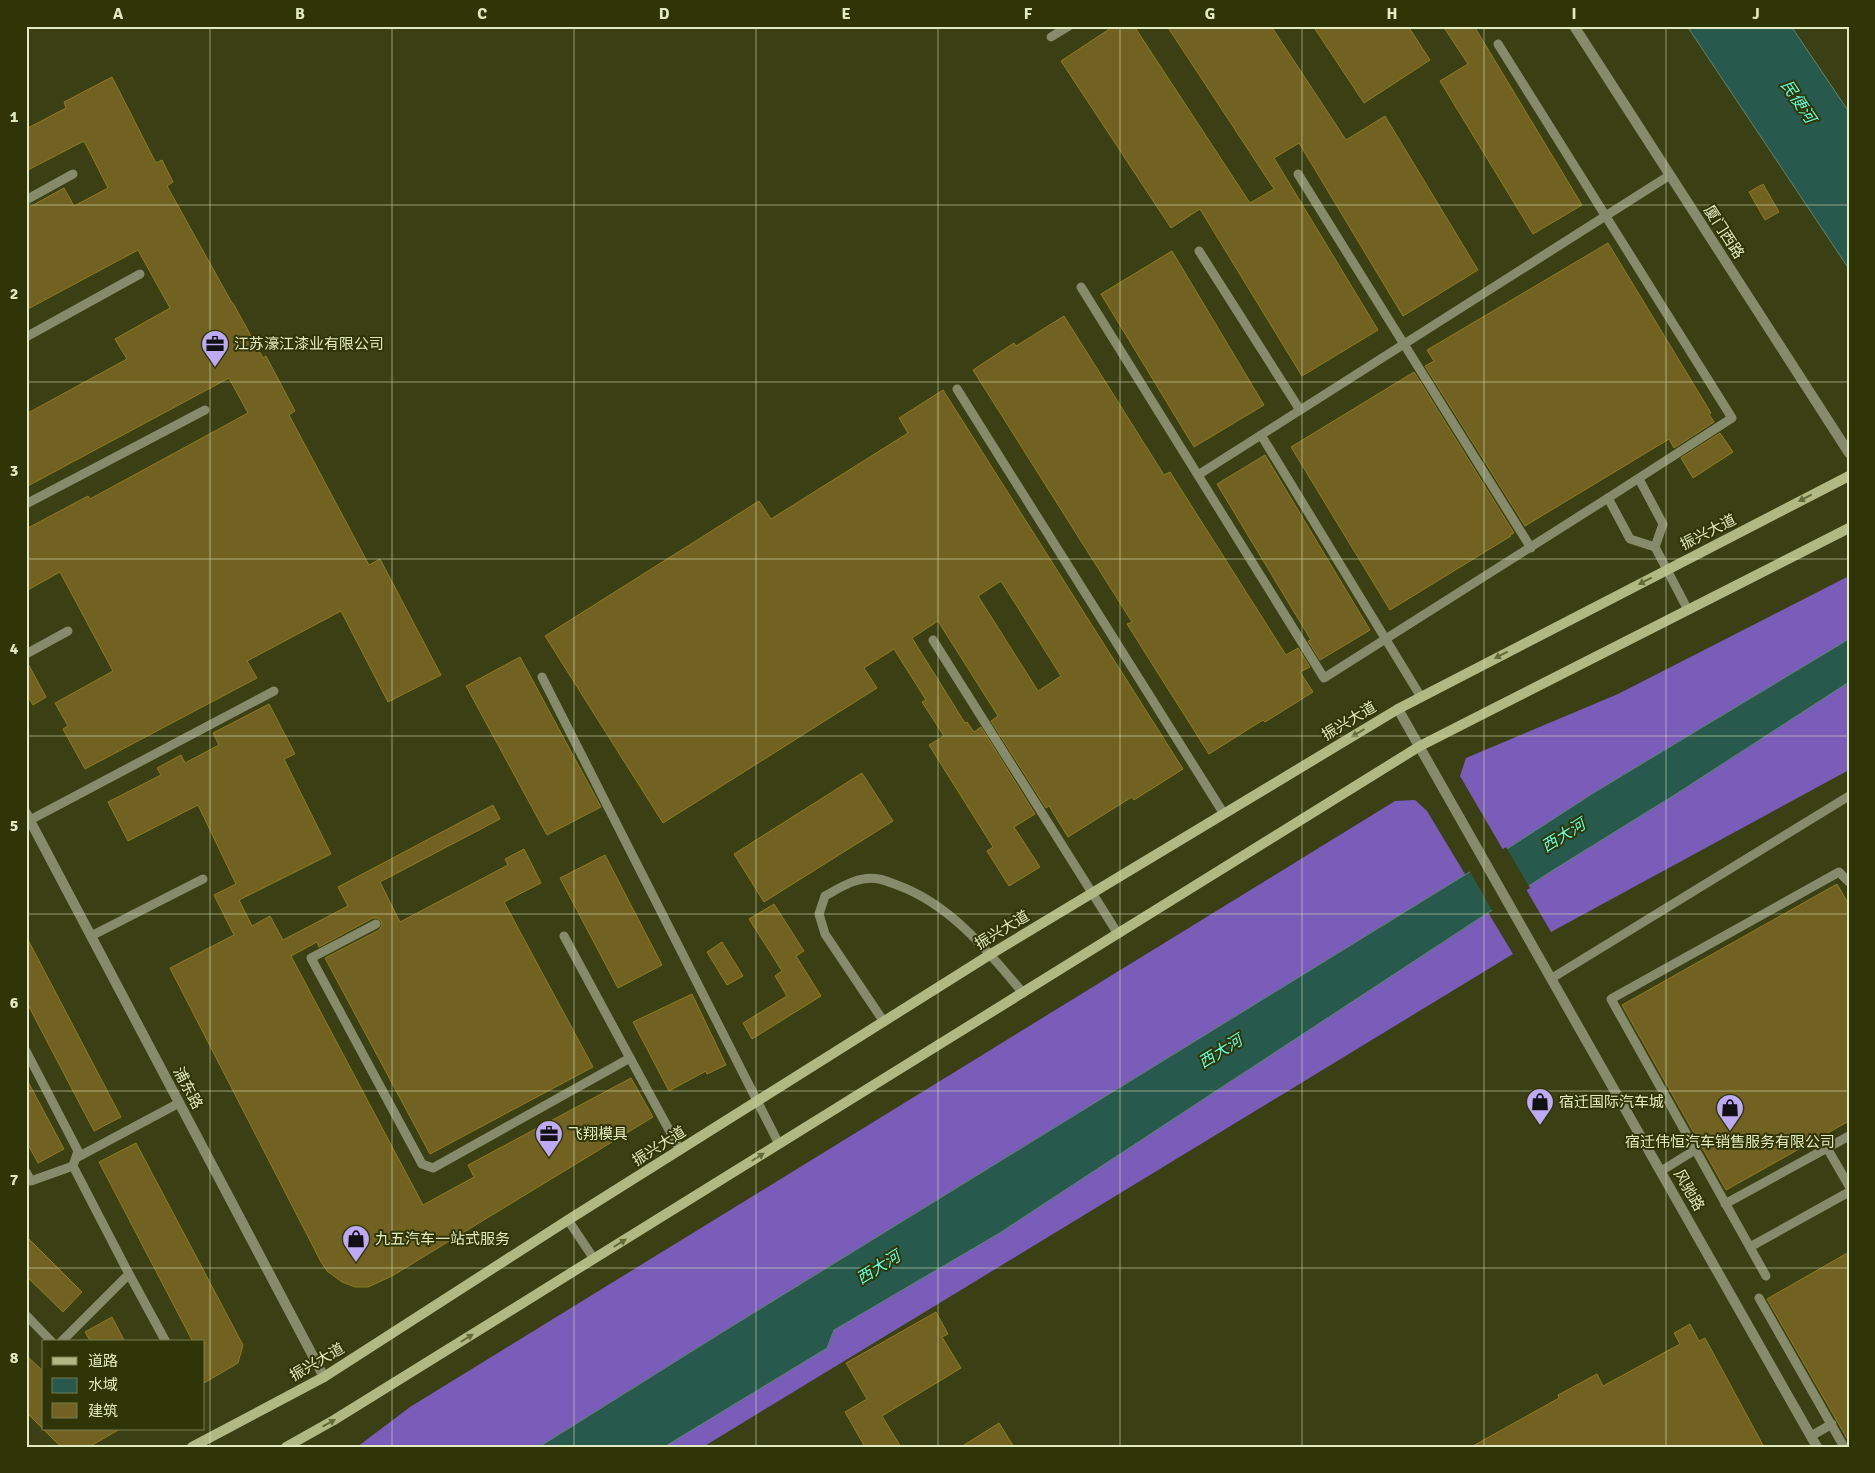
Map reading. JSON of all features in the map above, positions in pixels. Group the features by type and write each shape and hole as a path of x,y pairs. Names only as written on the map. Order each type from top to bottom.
{"main road":[{"name":"振兴大道","path":"192,1447 324,1377 568,1220 991,954 1398,709 1849,476"},
{"path":"286,1447 334,1420 1420,746 1849,528"}],"street":[{"name":"厦门西路","path":"1574,26 1849,453"},
{"name":"风驰路","path":"1398,709 1817,1447"},
{"name":"浦东路","path":"28,816 324,1377"}],"lane":[{"path":"1051,37 1069,26"},
{"path":"1081,287 1324,678 1531,548 1732,418 1498,44"},
{"path":"26,200 74,174"},
{"path":"1298,174 1531,548"},
{"path":"1198,475 1670,175"},
{"path":"1199,251 1300,410"},
{"path":"26,337 140,274"},
{"path":"957,389 1224,814"},
{"path":"26,504 205,410"},
{"path":"1261,435 1420,697"},
{"path":"1639,479 1663,524 1655,546 1688,610"},
{"path":"1608,498 1630,539 1655,546"},
{"path":"26,654 68,631"},
{"path":"933,640 1118,934"},
{"path":"542,677 779,1144"},
{"path":"28,816 274,691"},
{"path":"1552,978 1849,796"},
{"path":"1766,1276 1612,999 1839,872 1849,882"},
{"path":"884,1022 825,934 819,914 825,896 852,881 878,878 907,889 940,908 991,954 1023,992"},
{"path":"91,936 203,879"},
{"path":"376,924 312,958 422,1164 433,1168 630,1058"},
{"path":"564,936 680,1150"},
{"path":"26,1051 78,1151 74,1162 165,1340"},
{"path":"26,1172 29,1183 74,1162 180,1103"},
{"path":"1725,1204 1849,1136"},
{"path":"1827,1148 1849,1186"},
{"path":"1661,1171 1695,1150"},
{"path":"1750,1247 1849,1192"},
{"path":"568,1220 594,1259"},
{"path":"63,1340 130,1274"},
{"path":"1759,1298 1844,1447"},
{"path":"26,1316 50,1340"},
{"path":"1811,1436 1832,1424"}],"shaded area":[{"path":"1849,576 1849,770 1551,932 1460,776 1466,758 1618,694"},
{"path":"1415,800 1427,811 1513,954 703,1447 357,1447 410,1407 1395,801"}],"water":[{"name":"民便河","path":"1687,26 1791,26 1849,112 1849,269"},
{"name":"西大河","path":"1849,639 1849,682 1676,794 1550,872 998,1234 834,1330 827,1348 664,1447 539,1447 1507,849 1595,792"}],"pier":[{"path":"1506,847 1530,888 1493,912 1469,870"}],"building":[{"path":"1114,26 1134,26 1250,203 1274,189 1167,26 1271,26 1346,140 1385,116 1478,270 1403,316 1299,143 1274,158 1378,330 1302,376 1200,209 1171,228 1061,61"},
{"path":"1313,26 1408,26 1430,60 1364,103"},
{"path":"1443,26 1474,26 1582,205 1533,234 1440,81 1468,64"},
{"path":"112,77 156,163 162,160 173,182 167,186 263,358 266,356 295,411 289,415 369,565 380,559 441,675 388,702 341,611 247,661 257,678 85,769 63,729 68,726 55,703 113,671 60,572 26,591 26,529 88,496 90,499 248,413 229,378 26,487 26,414 127,359 115,339 170,308 138,250 26,310 26,209 64,188 74,206 108,188 84,141 26,171 26,129 66,108 64,102"},
{"path":"1763,184 1779,212 1765,220 1749,192"},
{"path":"1608,243 1711,413 1709,414 1714,422 1674,448 1669,439 1525,526 1425,366 1434,361 1427,350"},
{"path":"1172,251 1264,405 1194,447 1101,294"},
{"path":"1064,316 1164,475 1170,472 1286,655 1298,648 1310,667 1300,672 1313,692 1265,722 1263,720 1209,754 1127,624 1132,622 973,370 1014,343 1016,346"},
{"path":"1414,372 1514,533 1390,610 1291,447"},
{"path":"943,390 1183,769 1134,800 1132,797 1068,837 1049,806 1046,808 991,721 998,716 938,621 912,638 965,723 967,722 974,732 981,727 1035,814 1014,827 1040,867 1009,886 987,851 993,847 929,745 944,736 922,702 926,700 894,649 864,668 877,688 663,823 545,636 759,501 771,519 908,433 899,418","holes":["1001,581 1061,676 1038,691 978,596"]},
{"path":"1720,433 1733,452 1693,478 1681,458"},
{"path":"1265,455 1370,630 1320,660 1308,641 1311,640 1217,484"},
{"path":"520,657 601,807 547,835 466,686"},
{"path":"26,660 46,697 33,705 26,693"},
{"path":"269,704 295,754 284,759 331,854 239,900 252,926 270,916 283,940 348,906 338,887 493,805 500,819 380,882 400,922 508,865 505,859 524,849 541,883 504,902 593,1067 430,1154 325,958 379,930 382,925 381,921 373,918 319,947 317,942 291,956 423,1205 474,1177 468,1165 631,1078 653,1117 392,1276 368,1287 355,1287 342,1282 327,1271 321,1262 170,968 234,935 214,895 236,884 198,805 128,841 108,802 161,775 157,768 181,755 185,763 219,745 213,733"},
{"path":"862,773 893,821 764,902 734,854"},
{"path":"605,855 662,965 618,988 560,878"},
{"path":"1837,884 1849,905 1849,1121 1726,1190 1622,1005"},
{"path":"774,904 804,951 796,956 821,996 752,1039 743,1023 787,996 775,976 782,971 749,919"},
{"path":"26,936 121,1117 94,1131 26,1001"},
{"path":"722,942 743,976 727,985 707,952"},
{"path":"692,994 726,1065 707,1074 706,1071 669,1091 633,1022"},
{"path":"26,1078 64,1149 38,1163 26,1141"},
{"path":"136,1143 243,1345 238,1363 205,1382 205,1340 192,1340 99,1162"},
{"path":"26,1236 82,1292 63,1312 26,1276"},
{"path":"1849,1252 1849,1442 1767,1299"},
{"path":"936,1312 948,1334 942,1337 961,1368 882,1416 901,1447 865,1447 845,1412 867,1399 846,1363"},
{"path":"112,1317 124,1340 90,1340 85,1332"},
{"path":"1690,1324 1699,1341 1705,1338 1764,1447 1471,1447 1559,1398 1558,1395 1597,1374 1603,1386 1680,1344 1674,1333"},
{"path":"26,1355 42,1370 42,1428 26,1412"},
{"path":"999,1423 1014,1447 961,1447"},
{"path":"44,1430 118,1430 89,1447 64,1447"}],"place":[{"name":"江苏濠江漆业有限公司","path":"215,368"},
{"name":"宿迁国际汽车城","path":"1540,1126"},
{"name":"宿迁伟恒汽车销售服务有限公司","path":"1730,1132"},
{"name":"飞翔模具","path":"549,1158"},
{"name":"九五汽车一站式服务","path":"356,1263"}]}
